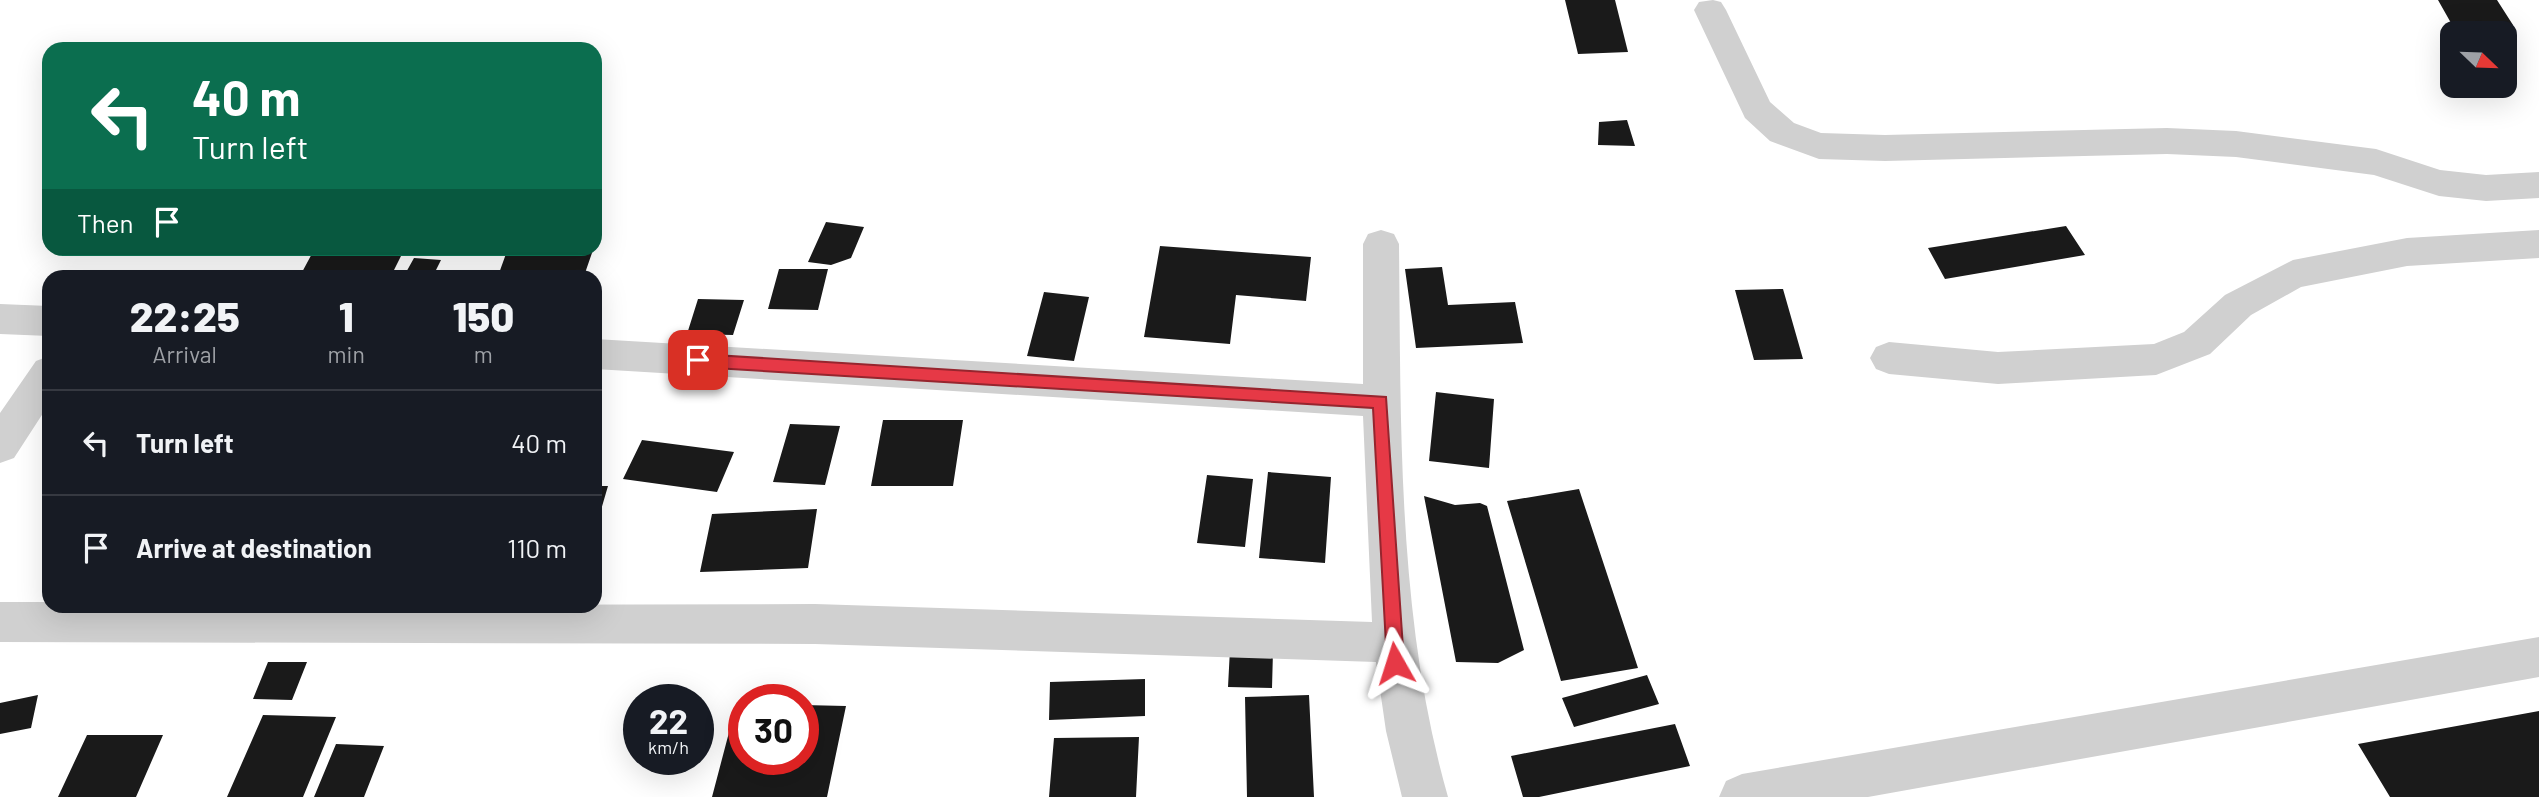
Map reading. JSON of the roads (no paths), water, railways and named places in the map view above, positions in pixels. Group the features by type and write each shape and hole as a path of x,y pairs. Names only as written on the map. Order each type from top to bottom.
{"street":[{"path":"1710,10 1757,109 1782,132 1819,146 1885,148 2167,141 2236,144 2376,162 2439,183 2486,188 2539,186"},
{"path":"1381,244 1381,401 1393,643 1401,703 1425,797"},
{"path":"1889,358 1998,368 2155,359 2197,343 2238,304 2293,274 2407,252 2539,244"},
{"path":"0,318 42,321"},
{"path":"602,354 1381,401"},
{"path":"0,446 42,383"},
{"path":"0,622 314,614 815,624 1393,643"},
{"path":"1742,797 2539,657"}]}
